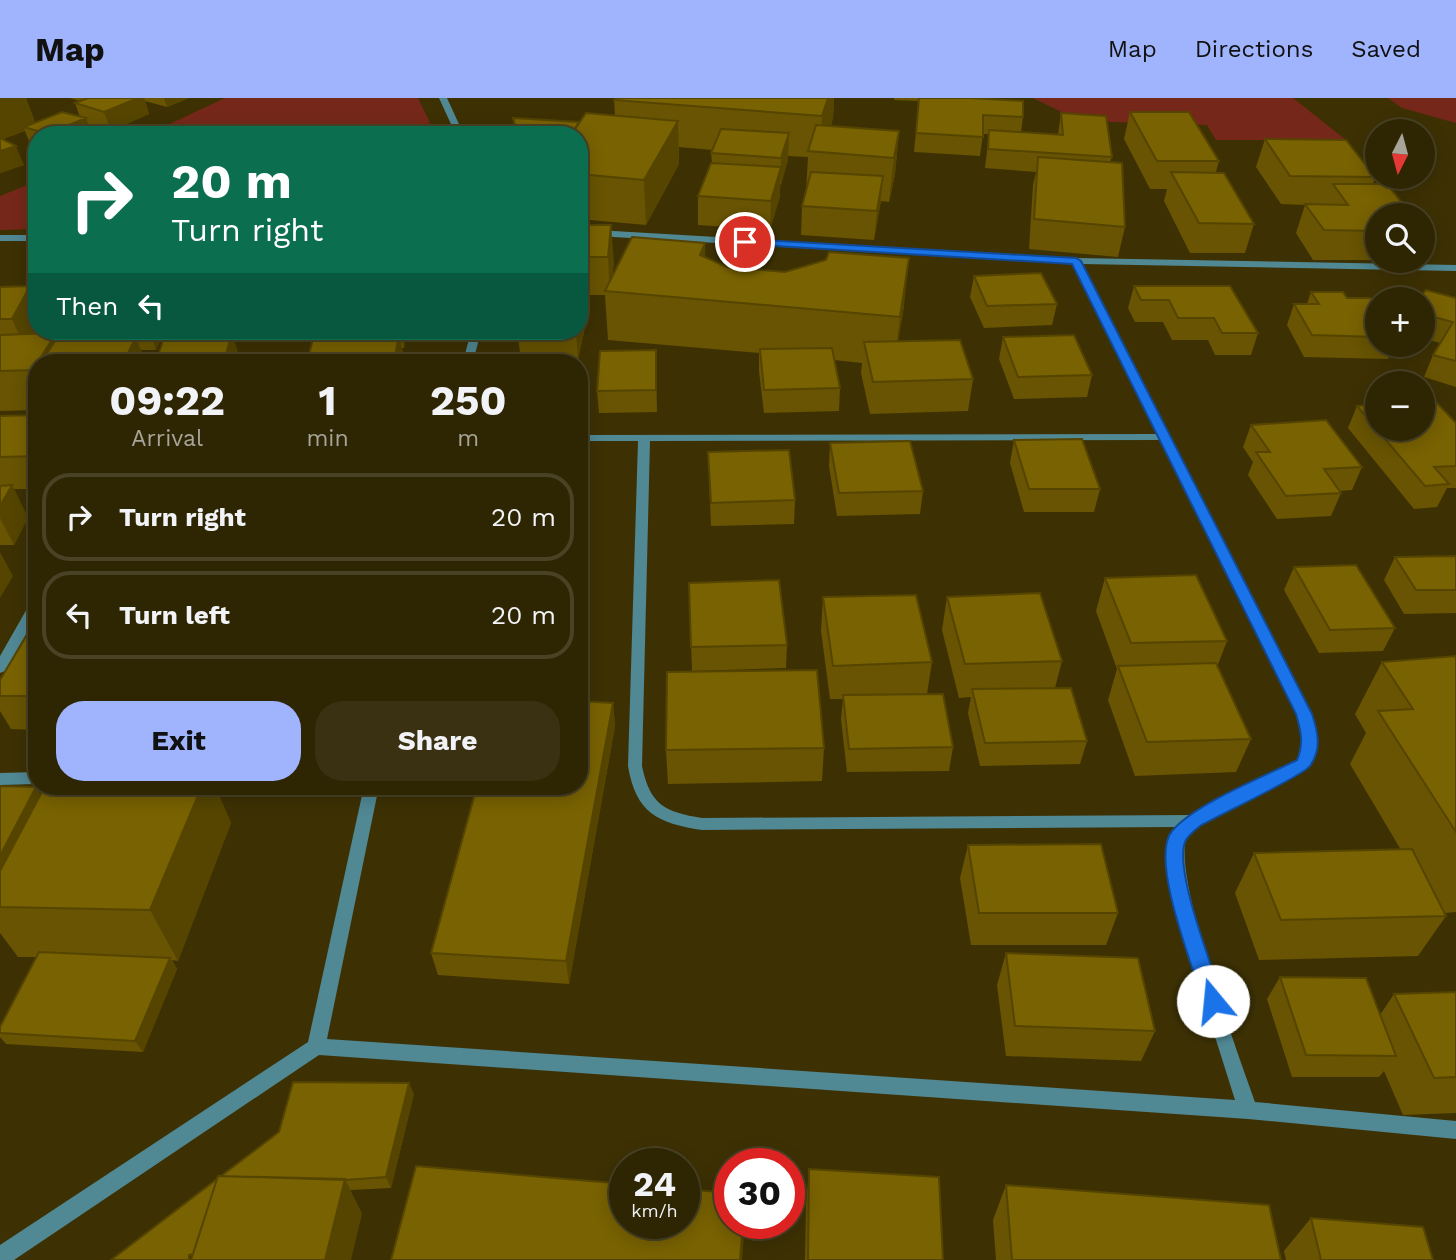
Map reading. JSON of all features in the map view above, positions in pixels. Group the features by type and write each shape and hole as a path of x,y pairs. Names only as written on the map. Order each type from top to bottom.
{"street":[{"path":"443,98 456,126"},
{"path":"588,233 1076,261 1456,268"},
{"path":"0,238 28,238"},
{"path":"1076,261 1304,714 1311,748 1303,764 1193,821 1177,837 1175,847 1180,895 1248,1110"},
{"path":"588,438 1163,437"},
{"path":"644,438 635,766 638,788 651,807 673,820 702,824 1193,821"},
{"path":"0,668 28,619"},
{"path":"0,779 28,778"},
{"path":"316,1047 369,795"},
{"path":"0,1257 316,1047 1248,1110 1456,1130"}],"shaded area":[{"path":"225,98 418,98 432,126 165,126"},
{"path":"1033,98 1293,98 1346,140 1216,140 1207,125 1080,121"},
{"path":"1388,98 1456,98 1456,123 1402,108"},
{"path":"28,185 28,229 0,230 0,196"}],"building":[{"path":"88,98 138,98 104,112 75,103"},
{"path":"828,98 822,116 614,100"},
{"path":"919,98 1023,101 1023,117 983,115 983,137 916,133"},
{"path":"62,112 86,118 67,126 24,127"},
{"path":"1130,112 1189,112 1219,161 1157,161"},
{"path":"586,113 678,121 644,180 588,175 588,126 577,126"},
{"path":"1061,113 1106,116 1112,157 988,149 989,130 1063,135"},
{"path":"513,118 579,122 577,126 515,126"},
{"path":"816,125 899,131 894,158 808,151"},
{"path":"721,129 789,133 781,158 711,153"},
{"path":"0,138 16,146 0,151"},
{"path":"1265,139 1346,140 1365,164 1365,177 1290,176"},
{"path":"1038,157 1122,163 1125,227 1034,219"},
{"path":"711,163 781,167 771,201 698,196"},
{"path":"811,172 883,176 877,211 802,206"},
{"path":"1171,172 1224,173 1254,224 1199,223"},
{"path":"1333,184 1365,184 1365,189 1391,189 1402,203 1365,203 1365,231 1324,230 1305,204 1348,205"},
{"path":"588,225 611,225 608,257 588,257"},
{"path":"632,237 705,243 700,255 727,267 785,272 826,260 829,252 909,258 900,317 605,291"},
{"path":"1041,273 1057,304 987,306 974,276"},
{"path":"28,286 12,319 0,319 0,287"},
{"path":"1134,286 1230,286 1258,333 1222,333 1214,318 1178,318 1169,300 1141,300"},
{"path":"1311,292 1343,292 1347,298 1365,298 1365,337 1312,335 1294,304 1319,304"},
{"path":"1435,292 1456,298 1456,361 1435,356 1453,322 1435,317"},
{"path":"28,334 28,340 52,340 43,354 28,354 28,370 0,371 0,335"},
{"path":"1074,335 1092,375 1018,377 1003,337"},
{"path":"134,340 128,354 47,354 55,341"},
{"path":"163,340 230,340 226,354 159,354"},
{"path":"313,340 398,340 395,354 309,354"},
{"path":"960,340 973,379 873,382 864,342"},
{"path":"832,348 840,388 764,390 760,349"},
{"path":"656,350 656,390 597,391 600,351"},
{"path":"1435,401 1456,423 1456,466 1434,467 1449,484 1425,486 1387,441 1435,441"},
{"path":"1365,405 1365,415 1357,406"},
{"path":"28,415 28,456 0,457 0,416"},
{"path":"1326,420 1362,467 1324,469 1341,493 1286,496 1256,452 1270,452 1251,425"},
{"path":"1082,439 1100,489 1029,489 1014,440"},
{"path":"910,441 923,491 839,493 830,443"},
{"path":"789,450 795,500 711,503 708,452"},
{"path":"12,485 0,506 0,486"},
{"path":"1456,556 1456,590 1416,590 1395,557"},
{"path":"1356,565 1395,628 1330,630 1294,567"},
{"path":"1196,575 1227,641 1131,643 1105,578"},
{"path":"779,580 787,645 691,647 689,583"},
{"path":"1040,593 1062,661 965,664 947,597"},
{"path":"916,595 932,662 833,666 823,597"},
{"path":"28,633 28,696 0,696 0,680"},
{"path":"1456,656 1456,832 1378,711 1413,709 1382,662"},
{"path":"1216,663 1251,739 1147,742 1118,666"},
{"path":"817,670 824,748 666,750 667,672"},
{"path":"1071,688 1087,741 985,743 972,689"},
{"path":"943,694 953,747 849,749 843,695"},
{"path":"588,702 613,703 566,961 431,953 475,795 588,795"},
{"path":"0,786 28,787 28,795 32,795 0,856"},
{"path":"40,795 198,795 150,910 0,907 0,871"},
{"path":"1101,844 1118,913 979,913 968,845"},
{"path":"1412,849 1446,916 1281,920 1254,853"},
{"path":"39,952 170,958 135,1041 0,1033 0,1027"},
{"path":"1006,953 1138,958 1155,1031 1015,1026"},
{"path":"1280,977 1366,978 1396,1056 1306,1055"},
{"path":"1456,992 1456,1077 1434,1078 1394,994"},
{"path":"293,1082 409,1083 386,1177 345,1180 221,1176 279,1132"},
{"path":"416,1166 609,1183 609,1239 700,1239 700,1190 714,1192 714,1239 742,1239 740,1260 391,1260"},
{"path":"809,1169 939,1177 943,1260 808,1260"},
{"path":"218,1176 345,1179 325,1260 191,1260"},
{"path":"217,1179 189,1260 111,1260"},
{"path":"1006,1185 1269,1205 1281,1260 1012,1260"},
{"path":"1311,1218 1423,1227 1433,1260 1321,1260"}],"route":[{"path":"745,242 1076,261 1304,714 1309,730 1311,748 1303,764 1193,821 1177,837 1174,857 1180,895 1213,1001"}]}
